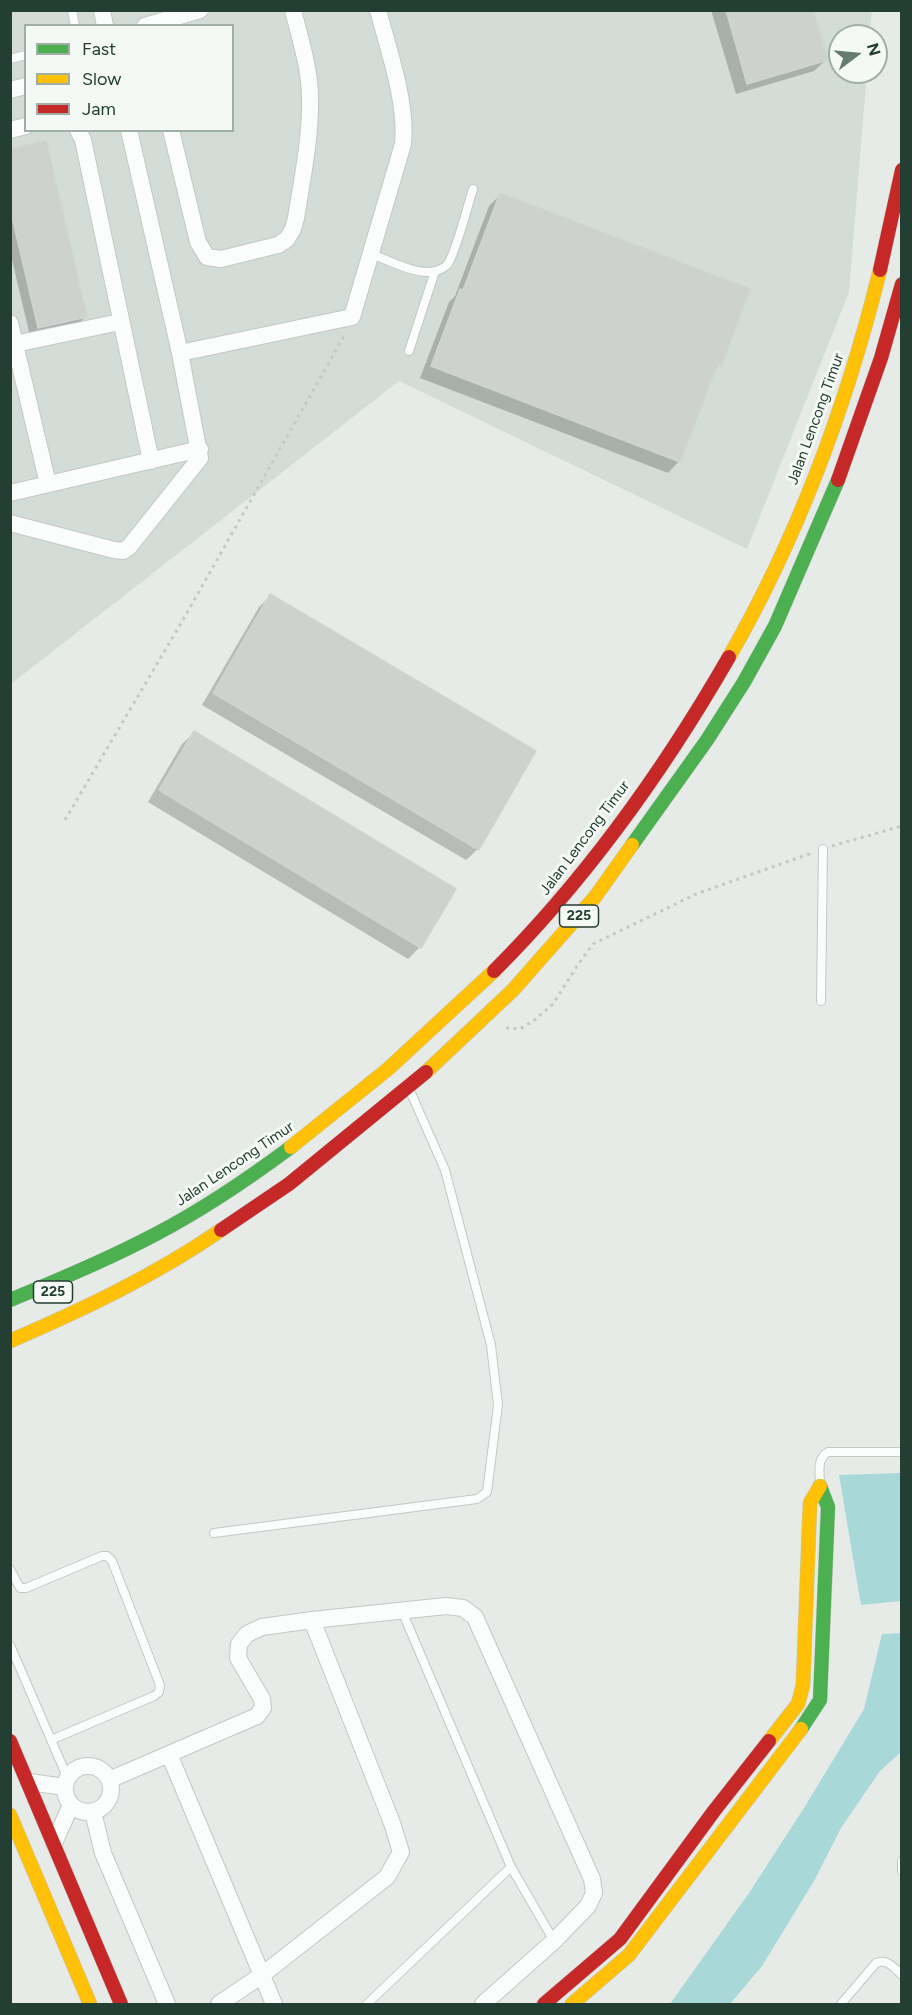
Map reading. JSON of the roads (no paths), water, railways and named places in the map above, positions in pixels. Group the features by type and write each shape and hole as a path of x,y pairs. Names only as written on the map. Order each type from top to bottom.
{"main road":[{"name":"Jalan Lencong Timur","path":"10,1300 94,1265 176,1223 293,1147 413,1047 502,964 571,888 686,728 720,673 768,583 801,509 838,412 865,329 902,170"},
{"name":"225","path":"10,1341 56,1321 151,1272 216,1234 290,1184 408,1087 474,1027 513,990 595,897 673,790 744,682 785,605 834,492 880,358 902,284"},
{"name":"225","path":"22,1310 94,1265"},
{"path":"544,2004 620,1939 714,1811 798,1704 803,1685 810,1503 820,1486"},
{"path":"572,2004 629,1955 813,1713 820,1700 828,1507 820,1486"},
{"path":"10,1741 121,2004"},
{"path":"10,1815 90,2004"}],"street":[{"path":"150,24 200,10"},
{"path":"171,132 198,243 207,257 221,259 278,245 287,238 296,218 310,119 307,70 293,10"},
{"path":"180,353 352,317 372,254 403,144 404,133 400,101 378,10"},
{"path":"79,132 83,141 151,461"},
{"path":"10,523 123,551 129,547 199,461 200,449 180,353 129,132"},
{"path":"13,345 120,322"},
{"path":"10,323 13,345 48,484"},
{"path":"10,493 200,449"},
{"path":"109,1780 257,1716 263,1708 262,1699 238,1658 239,1644 247,1634 262,1627 312,1620 446,1606 463,1608 475,1617 592,1879 594,1893 588,1906 492,2002"},
{"path":"219,2004 262,1976 387,1877 401,1852 392,1823 312,1620"},
{"path":"169,1754 274,2004"},
{"path":"92,1767 99,1769 109,1780 111,1786 109,1800 93,1812 81,1811 72,1805 66,1794 67,1783 78,1769 92,1767"},
{"path":"28,1782 67,1783"},
{"path":"54,1843 72,1805"},
{"path":"93,1812 103,1853 167,2004"}],"lane":[{"path":"372,254 405,267 426,272 435,271 447,265 472,189"},
{"path":"409,351 435,271"},
{"path":"821,1001 823,849"},
{"path":"214,1533 477,1499 487,1492 498,1404 491,1345 445,1170 408,1087"},
{"path":"820,1486 820,1461 822,1455 828,1452 902,1452"},
{"path":"10,1569 20,1587 26,1588 102,1556 107,1556 112,1562 160,1685 159,1692 154,1696 51,1740"},
{"path":"402,1611 511,1867 554,1941"},
{"path":"10,1645 67,1783"},
{"path":"902,1861 902,1871"},
{"path":"367,2004 511,1867"},
{"path":"841,2004 881,1960 902,1975"}],"water":[{"path":"901,1473 901,1601 861,1605 839,1475"},
{"path":"901,1633 901,1752 880,1771 841,1828 814,1881 762,1966 730,2004 670,2004 749,1893 864,1709 882,1634"}]}
